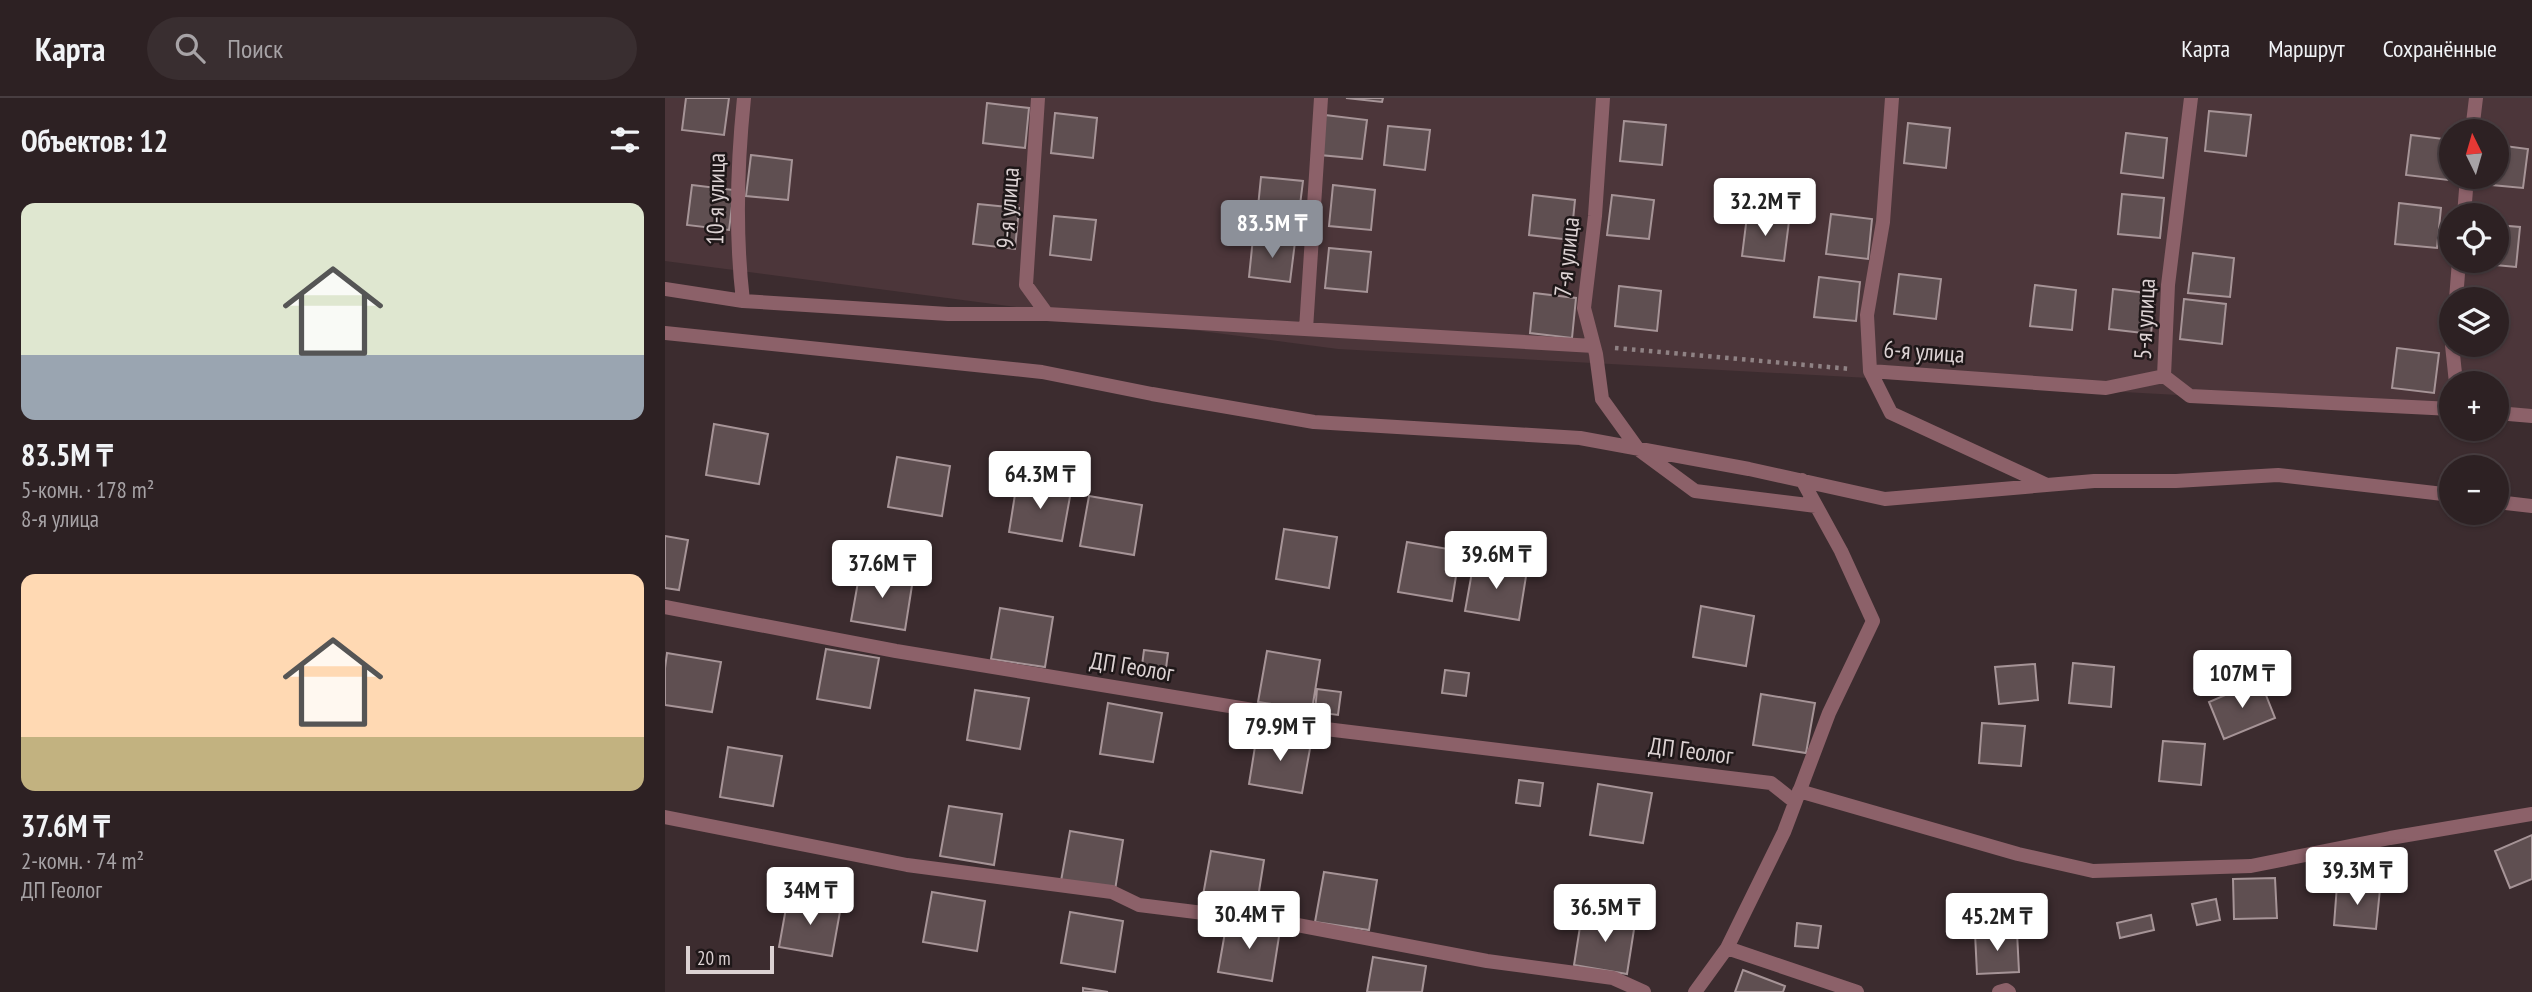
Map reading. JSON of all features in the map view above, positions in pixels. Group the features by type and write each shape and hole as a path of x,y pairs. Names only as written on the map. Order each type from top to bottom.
{"street":[{"name":"10-я улица","path":"743,301 738,243 739,150 744,98"},
{"name":"9-я улица","path":"1038,98 1026,285 1047,314"},
{"path":"1306,329 1311,219 1321,98"},
{"name":"7-я улица","path":"1603,98 1595,216 1584,308 1594,346 1602,399 1638,449"},
{"name":"6-я улица","path":"1892,98 1883,222 1867,315 1870,371 2106,388 2164,376"},
{"name":"5-я улица","path":"2191,98 2168,285 2164,376 2190,396 2439,408"},
{"path":"2473,119 2476,98"},
{"path":"665,289 743,301 948,314 1047,314 1594,346"},
{"path":"665,333 1042,372 1314,422 1580,438 1802,480 1885,499 2094,481 2176,481 2278,475 2439,494"},
{"path":"1870,371 1891,413 2047,485"},
{"path":"2509,414 2532,416"},
{"path":"1638,449 1695,491 1816,506"},
{"path":"1695,992 1727,948 1784,832 1829,713 1873,621 1841,551 1802,480"},
{"path":"2509,503 2532,506"},
{"name":"ДП Геолог","path":"665,607 896,651 1272,713 1301,726 1771,783 1797,797 2093,872 2251,866 2390,838 2532,814"},
{"path":"665,817 907,865 1112,892 1139,905 1292,924 1487,961 1613,978 1644,992"},
{"path":"1727,948 1857,992"},
{"path":"1999,992 2010,992"}],"path":[{"path":"1594,346 1870,371"}],"shaded area":[{"path":"665,98 2532,98 2532,414 2509,413 2509,371 2439,371 2439,409 1338,349 665,261"}],"building":[{"path":"686,98 729,98 724,135 682,130"},
{"path":"1346,98 1383,98 1382,102"},
{"path":"987,103 1029,108 1025,148 983,143"},
{"path":"2209,111 2251,115 2246,156 2205,151"},
{"path":"1055,113 1097,118 1093,158 1051,153"},
{"path":"1325,115 1367,120 1362,159 1320,155"},
{"path":"1624,121 1666,125 1662,165 1620,161"},
{"path":"1908,123 1950,128 1946,168 1904,163"},
{"path":"1388,126 1430,130 1425,170 1384,165"},
{"path":"2126,133 2167,138 2163,178 2121,173"},
{"path":"2411,135 2439,138 2439,179 2406,175"},
{"path":"2509,147 2528,149 2523,188 2509,187"},
{"path":"751,155 792,160 788,200 746,196"},
{"path":"1261,177 1303,181 1298,221 1257,217"},
{"path":"692,185 734,190 729,230 687,225"},
{"path":"1333,185 1375,190 1371,230 1329,226"},
{"path":"2122,194 2164,198 2160,238 2118,234"},
{"path":"1533,195 1575,200 1571,240 1529,235"},
{"path":"1612,195 1654,200 1649,239 1607,235"},
{"path":"2399,203 2439,208 2437,248 2395,244"},
{"path":"978,204 1019,208 1015,249 973,244"},
{"path":"1831,214 1872,219 1868,259 1826,254"},
{"path":"1054,216 1096,220 1091,260 1050,255"},
{"path":"1747,216 1789,221 1784,261 1742,256"},
{"path":"2509,226 2520,227 2516,267 2509,266"},
{"path":"1253,238 1295,242 1290,282 1249,277"},
{"path":"1329,248 1371,252 1367,292 1325,288"},
{"path":"2193,253 2234,258 2230,297 2188,293"},
{"path":"1899,274 1941,279 1936,319 1894,314"},
{"path":"1819,277 1860,282 1856,321 1814,317"},
{"path":"2035,285 2076,290 2072,330 2030,326"},
{"path":"1619,286 1661,291 1657,331 1615,326"},
{"path":"2113,289 2155,294 2151,334 2109,329"},
{"path":"1534,293 1576,298 1572,338 1530,333"},
{"path":"2184,299 2226,304 2222,344 2180,339"},
{"path":"2397,348 2439,353 2434,393 2392,388"},
{"path":"714,424 768,434 759,484 706,475"},
{"path":"897,457 950,466 942,516 888,507"},
{"path":"1017,482 1071,491 1062,541 1009,532"},
{"path":"1089,496 1142,505 1134,555 1080,546"},
{"path":"1284,529 1337,537 1329,588 1276,579"},
{"path":"665,536 688,540 679,590 665,588"},
{"path":"1407,542 1460,551 1452,601 1398,592"},
{"path":"1474,561 1527,570 1519,620 1465,611"},
{"path":"860,571 913,579 905,630 851,621"},
{"path":"1701,606 1754,616 1746,666 1693,657"},
{"path":"1000,608 1053,617 1045,667 991,659"},
{"path":"826,649 879,658 870,708 817,699"},
{"path":"1144,650 1168,653 1165,676 1141,673"},
{"path":"1267,651 1320,660 1312,710 1258,702"},
{"path":"667,653 721,662 712,712 665,705"},
{"path":"2073,663 2114,667 2111,707 2069,703"},
{"path":"2035,664 2038,700 1999,704 1995,667"},
{"path":"1445,670 1469,673 1466,696 1442,693"},
{"path":"2260,680 2275,718 2224,739 2209,702"},
{"path":"1317,689 1341,692 1338,715 1315,712"},
{"path":"975,690 1029,698 1020,749 967,740"},
{"path":"1761,694 1815,703 1806,753 1753,745"},
{"path":"1108,703 1162,713 1153,762 1100,754"},
{"path":"1982,723 2025,726 2021,766 1979,763"},
{"path":"1257,734 1311,743 1302,793 1249,784"},
{"path":"2163,741 2205,744 2201,785 2159,781"},
{"path":"728,747 782,756 773,806 720,797"},
{"path":"1519,780 1543,783 1540,806 1516,803"},
{"path":"1598,784 1652,793 1643,843 1590,835"},
{"path":"949,806 1002,814 994,865 940,856"},
{"path":"1070,831 1123,840 1115,890 1061,881"},
{"path":"2532,835 2532,879 2510,888 2495,851"},
{"path":"1211,851 1264,860 1256,910 1202,901"},
{"path":"1324,872 1377,880 1369,930 1315,922"},
{"path":"2275,878 2277,918 2234,919 2233,879"},
{"path":"2337,885 2380,889 2376,929 2334,925"},
{"path":"932,892 985,901 977,951 923,942"},
{"path":"788,897 841,906 832,956 779,947"},
{"path":"2216,899 2220,920 2197,925 2192,904"},
{"path":"1070,912 1123,921 1115,972 1061,963"},
{"path":"1582,914 1635,923 1627,974 1574,965"},
{"path":"2151,915 2154,930 2120,938 2117,923"},
{"path":"1227,921 1280,930 1272,981 1218,972"},
{"path":"1797,923 1821,926 1818,948 1795,946"},
{"path":"2017,932 2019,972 1977,974 1975,933"},
{"path":"1373,957 1426,966 1422,992 1367,992"},
{"path":"1743,970 1785,986 1783,992 1735,992"},
{"path":"1083,988 1108,992 1083,992"}]}
